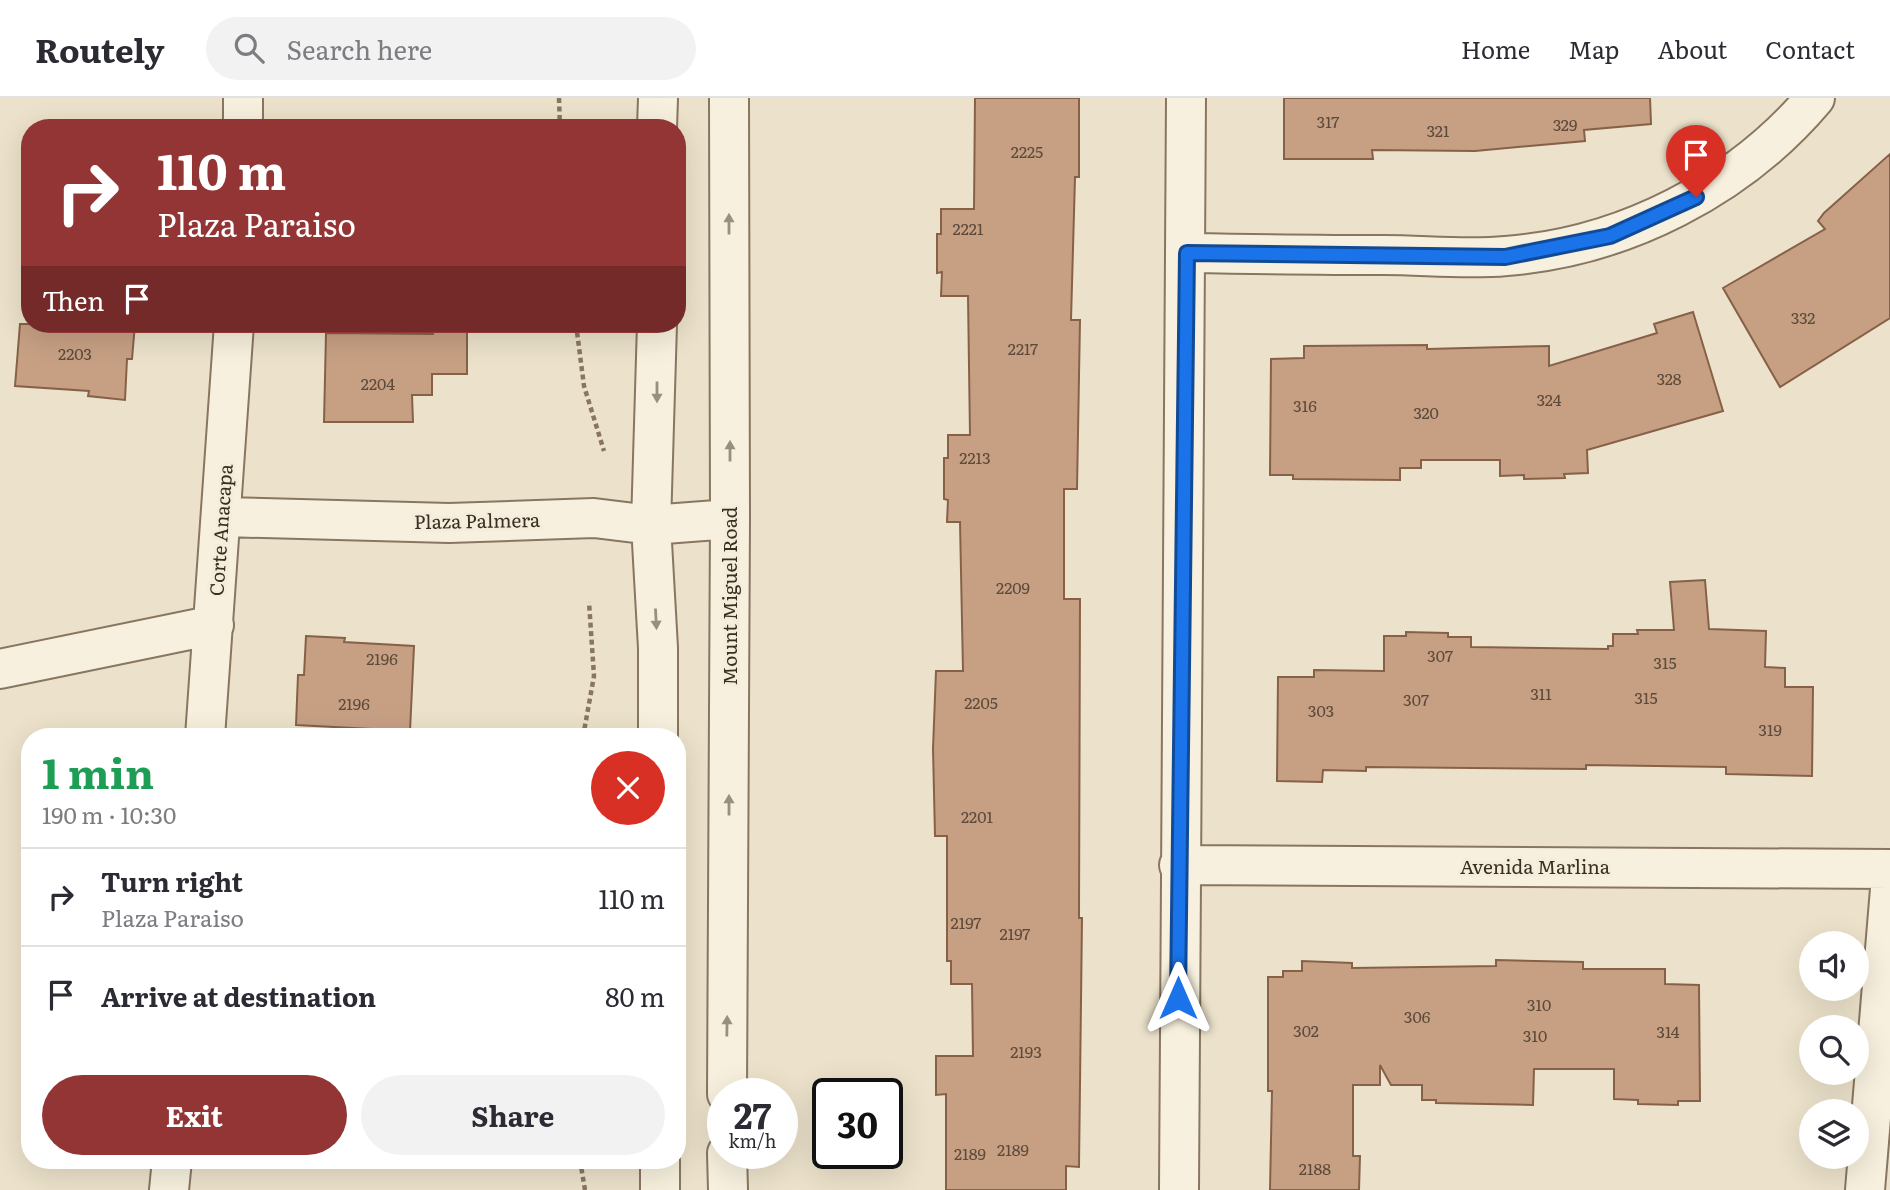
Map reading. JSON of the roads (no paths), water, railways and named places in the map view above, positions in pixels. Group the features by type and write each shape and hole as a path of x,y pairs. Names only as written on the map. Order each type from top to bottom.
{"street":[{"path":"243,98 243,119"},
{"path":"657,98 657,119"},
{"name":"Mount Miguel Road","path":"727,1078 729,98"},
{"path":"1179,1190 1186,98"},
{"path":"1187,253 1505,257 1610,236 1696,197 1738,169 1773,141 1815,98"},
{"name":"Corte Anacapa","path":"206,728 223,517 233,333"},
{"path":"657,333 651,525 658,648 658,728"},
{"name":"Plaza Palmera","path":"223,517 449,523 597,518 651,525 730,519"},
{"path":"0,669 214,625"},
{"name":"Avenida Marlina","path":"1179,865 1890,869"},
{"path":"1865,1190 1890,890"},
{"path":"169,1190 171,1169"},
{"path":"660,1169 660,1190"},
{"path":"727,1169 728,1190"}]}
